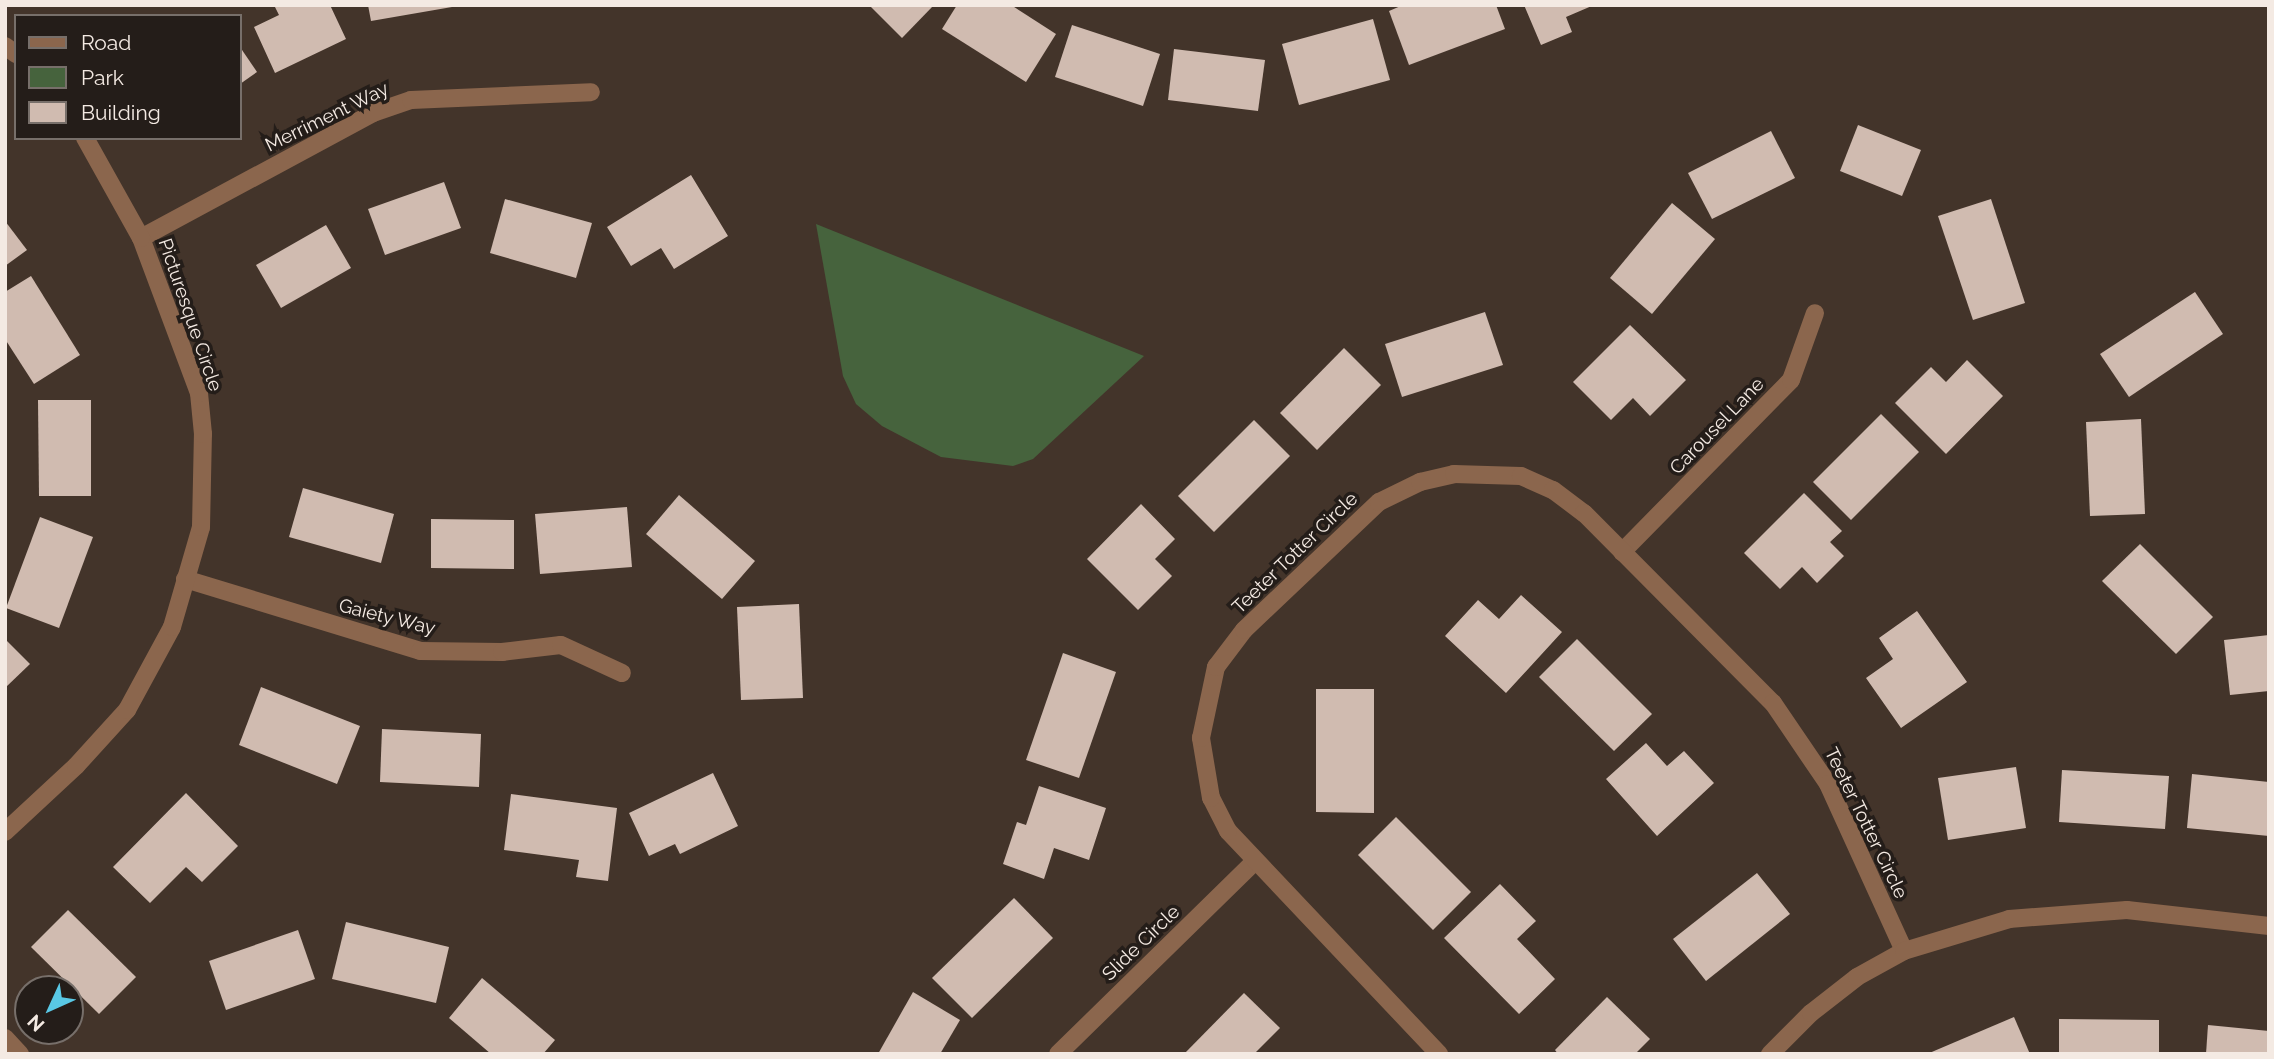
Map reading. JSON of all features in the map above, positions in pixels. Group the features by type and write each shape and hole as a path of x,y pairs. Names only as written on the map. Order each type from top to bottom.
{"street":[{"name":"Merriment Way","path":"141,238 373,113 411,100 591,92"},
{"name":"Picturesque Circle","path":"5,832 76,766 127,710 172,626 201,527 204,477 199,393 141,238 86,140"},
{"name":"Carousel Lane","path":"1622,552 1791,380 1815,313"},
{"name":"Teeter Totter Circle","path":"1439,1054 1253,863 1228,831 1211,798 1204,764 1204,706 1216,667 1244,630 1379,502 1420,482 1454,474 1521,476 1553,490 1584,513 1773,703 1802,740 1828,784 1904,951"},
{"name":"Gaiety Way","path":"185,579 421,651 502,652 561,646 622,673"},
{"name":"Slide Circle","path":"1058,1054 1253,863"},
{"path":"1770,1054 1857,977 1904,951 2009,919 2065,912 2127,911 2269,926"},
{"path":"5,1038 20,1054"}],"green space":[{"path":"816,224 1144,356 1033,459 1013,466 941,457 882,426 856,404 843,376"}],"building":[{"path":"274,5 330,5 346,39 275,73 254,27 279,15"},
{"path":"368,5 451,5 452,7 371,21"},
{"path":"869,5 934,5 902,38"},
{"path":"957,5 1011,5 1056,34 1026,82 942,29"},
{"path":"1403,5 1496,5 1505,29 1409,65 1389,11"},
{"path":"1524,5 1594,5 1566,17 1572,32 1541,45"},
{"path":"1373,19 1390,80 1299,105 1282,44"},
{"path":"1072,25 1160,54 1143,106 1055,77"},
{"path":"1174,49 1265,60 1258,111 1168,100"},
{"path":"242,50 257,72 242,83"},
{"path":"1858,125 1921,150 1902,196 1840,171"},
{"path":"1771,131 1795,178 1712,219 1688,173"},
{"path":"691,175 728,236 674,269 661,248 631,266 607,227"},
{"path":"444,182 461,228 385,255 368,209"},
{"path":"505,199 592,223 576,278 490,253"},
{"path":"1991,199 2025,303 1973,320 1938,216"},
{"path":"1672,203 1715,239 1652,314 1610,278"},
{"path":"5,221 27,250 5,266"},
{"path":"326,225 351,268 281,308 256,265"},
{"path":"31,276 80,355 34,384 5,339 5,292"},
{"path":"2195,292 2223,334 2129,397 2100,354"},
{"path":"1485,312 1503,365 1402,397 1385,344"},
{"path":"1630,325 1686,380 1650,416 1633,398 1611,420 1573,382"},
{"path":"1344,348 1381,385 1317,450 1280,413"},
{"path":"1967,360 2003,396 1946,454 1895,403 1931,367 1946,382"},
{"path":"38,400 91,400 91,496 39,496"},
{"path":"1881,414 1919,452 1851,520 1813,482"},
{"path":"2141,419 2145,514 2090,516 2086,422"},
{"path":"1254,420 1290,456 1214,532 1178,496"},
{"path":"303,488 394,514 381,563 289,537"},
{"path":"1804,493 1842,531 1830,542 1844,556 1817,583 1802,567 1780,589 1744,553"},
{"path":"679,495 755,561 722,599 646,534"},
{"path":"1141,504 1175,539 1155,559 1172,576 1138,610 1087,559"},
{"path":"627,507 632,567 540,574 535,514"},
{"path":"40,517 93,537 59,628 6,608"},
{"path":"431,519 514,520 514,569 431,568"},
{"path":"2140,544 2213,617 2176,654 2102,581"},
{"path":"1521,595 1562,632 1506,693 1445,636 1478,600 1499,619"},
{"path":"799,604 803,698 741,700 737,607"},
{"path":"1917,611 1967,682 1901,728 1866,678 1893,659 1879,638"},
{"path":"2269,635 2269,691 2230,695 2224,640"},
{"path":"5,639 30,664 5,688"},
{"path":"1577,639 1652,714 1614,751 1539,677"},
{"path":"1063,653 1116,672 1079,778 1026,760"},
{"path":"261,687 360,726 337,784 239,745"},
{"path":"1316,689 1374,689 1374,813 1316,812"},
{"path":"382,729 481,734 479,787 380,782"},
{"path":"1646,743 1667,766 1684,751 1714,783 1657,836 1606,779"},
{"path":"2016,767 2026,828 1948,840 1938,778"},
{"path":"2062,770 2169,776 2165,829 2059,822"},
{"path":"713,773 738,826 680,854 675,844 649,856 629,813"},
{"path":"2192,774 2269,782 2269,836 2187,828"},
{"path":"1039,786 1106,808 1089,860 1054,848 1044,879 1003,864 1017,822 1026,825"},
{"path":"186,793 238,846 202,882 186,867 150,903 113,867"},
{"path":"511,794 617,808 608,881 576,877 579,860 504,850"},
{"path":"1396,817 1471,892 1433,930 1358,855"},
{"path":"1757,873 1790,914 1706,981 1673,939"},
{"path":"1500,884 1536,921 1517,939 1555,979 1519,1014 1444,938"},
{"path":"1014,898 1053,938 972,1018 932,978"},
{"path":"68,910 136,977 99,1014 84,999 84,975 59,975 31,947"},
{"path":"346,922 449,947 436,1003 332,979"},
{"path":"298,930 315,979 226,1010 209,961"},
{"path":"482,978 555,1040 543,1054 491,1054 449,1018"},
{"path":"913,992 960,1020 940,1054 878,1054"},
{"path":"1244,993 1280,1028 1254,1054 1184,1054"},
{"path":"1607,997 1650,1039 1635,1054 1558,1054 1555,1050"},
{"path":"2014,1017 2030,1054 1927,1054"},
{"path":"2059,1019 2159,1020 2159,1054 2059,1054"},
{"path":"2208,1025 2269,1031 2269,1054 2206,1054"}]}
